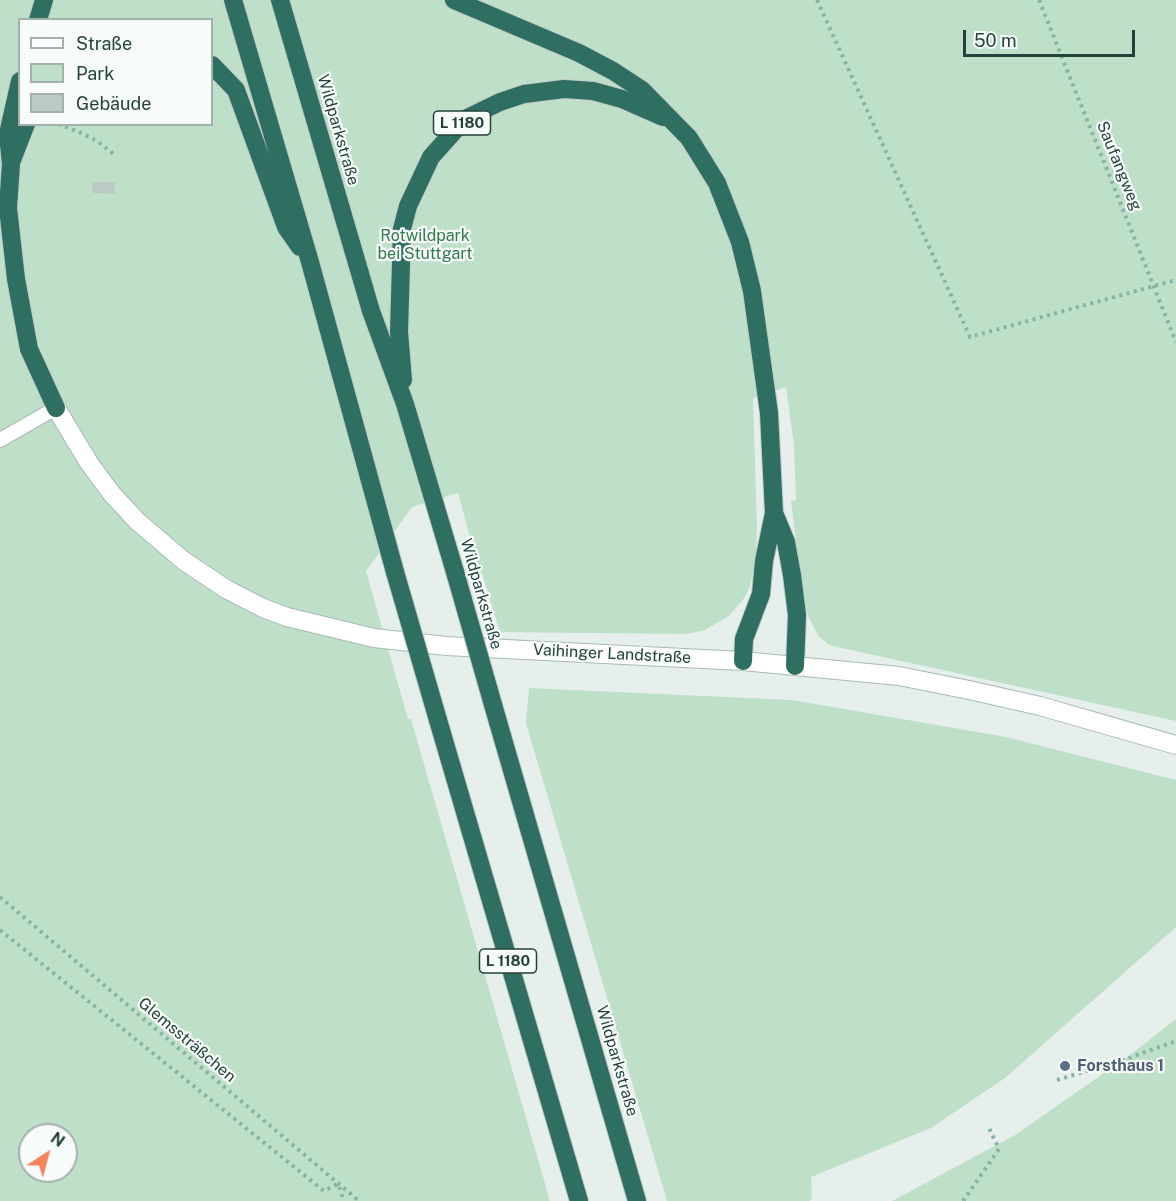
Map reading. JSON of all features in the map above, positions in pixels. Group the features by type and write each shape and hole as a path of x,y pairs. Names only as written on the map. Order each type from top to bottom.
{"highway":[{"path":"39,18 44,0"},
{"name":"L 1180","path":"233,0 310,262 395,572 579,1201"},
{"name":"Wildparkstraße","path":"280,0 371,311 405,404 455,572 637,1201"},
{"name":"L 1180","path":"454,0 579,53 642,90 676,123 699,152 717,183 740,242 752,291 769,413 774,513 764,561 761,594 744,639 743,661"},
{"path":"213,65 236,90 286,226 310,262"},
{"name":"L 1180","path":"405,404 399,332 402,229 418,182 431,158 448,137 465,120 500,102 524,94 564,89 593,92 622,99 676,123"},
{"path":"18,90 8,134 10,164 8,208 16,279 29,348 56,408"},
{"path":"10,164 25,126"},
{"name":"L 1180","path":"774,513 786,542 792,575 796,615 795,666"}],"street":[{"name":"Vaihinger Landstraße","path":"56,408 89,463 112,494 137,521 184,561 226,589 279,614 374,638 446,646 743,661 899,676 1040,706 1176,745"}],"lane":[{"path":"0,440 56,408"}],"path":[{"path":"817,0 970,338 1176,280"},
{"name":"Saufangweg","path":"1039,0 1176,342"},
{"path":"63,126 97,141 115,154"},
{"name":"Glemssträßchen","path":"0,897 359,1201"},
{"path":"0,930 324,1191 338,1184 344,1201"},
{"path":"1057,1080 1176,1041"},
{"path":"963,1201 999,1149 989,1128"}],"green space":[{"name":"Rotwildpark bei Stuttgart","path":"0,0 1176,0 1176,721 837,647 819,637 808,616 802,589 791,501 796,500 794,445 786,387 753,398 757,527 756,557 750,586 745,597 729,616 705,630 687,634 500,632 482,573 480,573 458,493 412,507 366,571 408,719 411,719 550,1201 0,1201"},
{"path":"529,688 792,700 1006,737 1176,780 1176,927 1005,1078 931,1128 811,1177 812,1199 809,1201 667,1201 526,723"},
{"path":"1176,1019 1176,1201 892,1201 1015,1135 1130,1055"}],"building":[{"path":"94,183 114,183 114,193 93,192"}],"place":[{"name":"Forsthaus 1","path":"1065,1066"}]}
